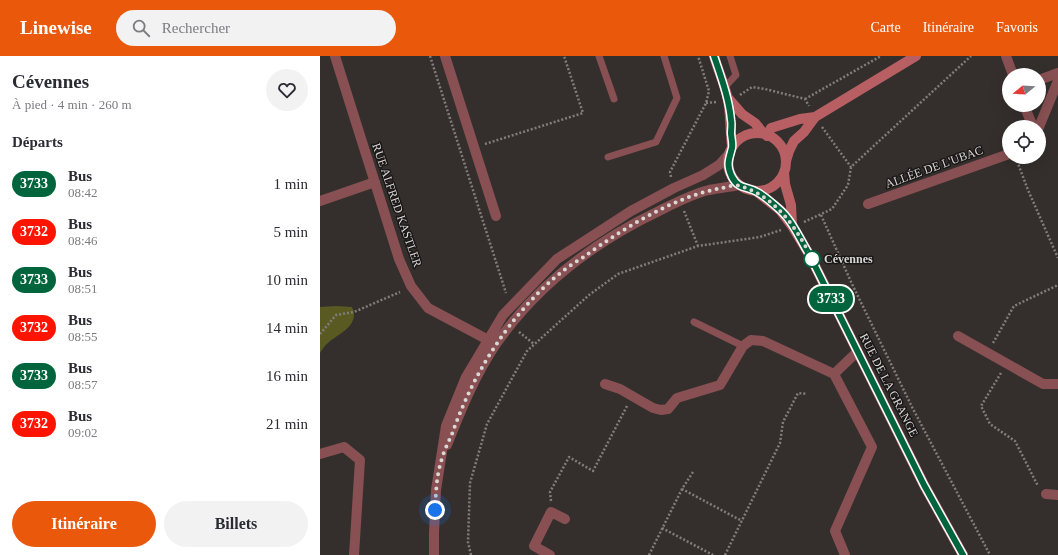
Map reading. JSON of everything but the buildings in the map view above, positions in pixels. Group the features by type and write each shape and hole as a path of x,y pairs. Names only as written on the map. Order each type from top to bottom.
{"street":[{"name":"RUE ALFRED KASTLER","path":"336,56 400,259 411,286 428,308 492,342"},
{"path":"445,56 496,216"},
{"path":"714,56 728,98 731,122 731,150 728,163 729,171 733,179 739,185 756,191 764,190 779,180 785,168 789,151 794,141 804,132 815,117 916,56"},
{"path":"1006,56 1010,68"},
{"path":"1046,77 1058,73"},
{"path":"1042,120 1058,81"},
{"path":"728,98 742,114 755,123 765,135"},
{"path":"765,135 771,128 800,119 815,117"},
{"path":"434,555 435,510 441,463 466,396 482,366 503,315 557,259 631,211 702,175 718,165 738,140 745,136 755,133 765,135 773,139 780,146 784,154 785,168"},
{"name":"ALLÉE DE L'UBAC","path":"868,204 1002,156"},
{"name":"RUE DE LA GRANGE","path":"785,168 785,184 791,205 792,226"},
{"path":"320,201 375,182"},
{"path":"492,342 510,325 537,294 562,271 602,243 651,215 680,201 709,190 739,185"},
{"name":"RUE DE LA GRANGE","path":"756,191 780,210 792,226 809,254 924,485 963,555"},
{"path":"958,336 1043,384 1058,384"},
{"path":"605,384 620,389 661,410 668,409 677,398 720,385 743,346 751,340 763,341 834,374 872,447 835,530 845,555"},
{"path":"834,374 857,352"},
{"path":"320,454 344,447 360,460 354,555"},
{"path":"1046,494 1058,494"},
{"path":"550,555 534,546 551,512 565,519"}],"lane":[{"path":"599,56 614,99"},
{"path":"608,157 656,142 677,98 664,56"},
{"path":"724,88 736,75 730,56"},
{"path":"694,322 743,346"}],"path":[{"path":"430,56 507,295"},
{"path":"475,148 583,113 564,56"},
{"path":"674,188 670,172 706,103 709,91 698,56"},
{"path":"728,98 741,94 752,87 805,99 881,56"},
{"path":"471,555 468,542 470,482 487,424 527,351 589,295 618,274 698,246 760,237 792,226 832,209 848,185 851,167 971,56"},
{"path":"805,99 815,117 851,167"},
{"path":"1018,164 1058,258"},
{"path":"680,201 698,246"},
{"path":"821,214 852,284 912,407 990,555"},
{"path":"988,352 1014,306 1058,285"},
{"path":"320,334 336,315 354,312 411,286"},
{"path":"1007,363 981,406 990,424 1015,441 1036,484 1046,494"},
{"path":"725,555 780,443 783,422 798,393 807,394"},
{"path":"551,512 550,492 569,457 593,470 632,396"},
{"path":"649,555 692,472"},
{"path":"682,489 742,521"},
{"path":"662,528 713,555"}],"shaded area":[{"path":"320,307 352,307 354,313 353,319 351,324 327,344 320,353"}],"bus line":[{"name":"3733","path":"714,56 728,98 732,146 729,154 729,171 733,179 739,185 756,191 780,210 792,226 809,254 924,485 963,555"}],"place":[{"name":"Cévennes","path":"812,259"}],"route":[{"path":"435,510 436,490 441,463 466,396 482,366 510,325 537,294 562,271 602,243 651,215 680,201 709,190 739,185 756,191 780,210 792,226 812,259"}]}
